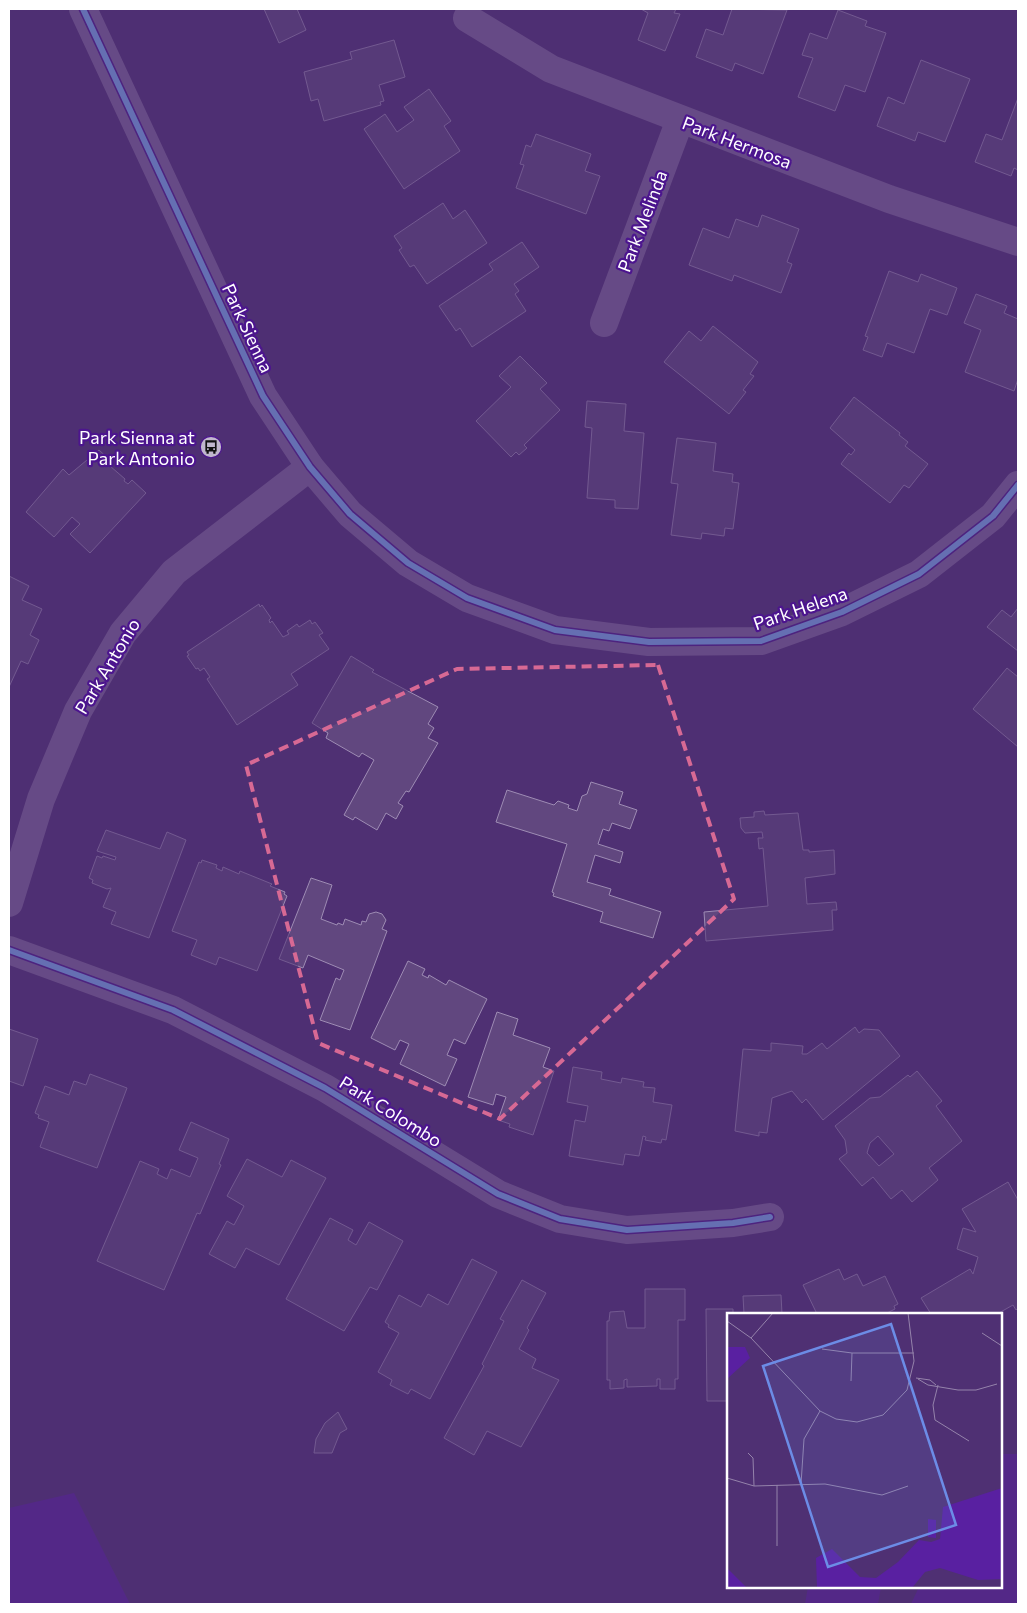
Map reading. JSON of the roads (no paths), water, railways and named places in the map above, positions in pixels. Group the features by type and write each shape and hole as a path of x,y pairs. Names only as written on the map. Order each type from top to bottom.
{"street":[{"name":"Park Sienna","path":"84,9 263,396 310,467 350,514 408,563 467,598"},
{"name":"Park Hermosa","path":"467,18 551,69 889,199 1018,242"},
{"name":"Park Melinda","path":"604,323 680,120"},
{"name":"Park Antonio","path":"9,903 41,799 75,720 123,633 174,572 225,530 310,467"},
{"name":"Park Helena","path":"467,598 555,630 649,642 761,641 842,612 919,574 993,516 1018,486"},
{"name":"Park Colombo","path":"9,950 173,1010 325,1088 498,1194 560,1219 627,1230 733,1223 770,1217"}],"place":[{"name":"Park Sienna at Park Antonio","path":"211,447"}]}
